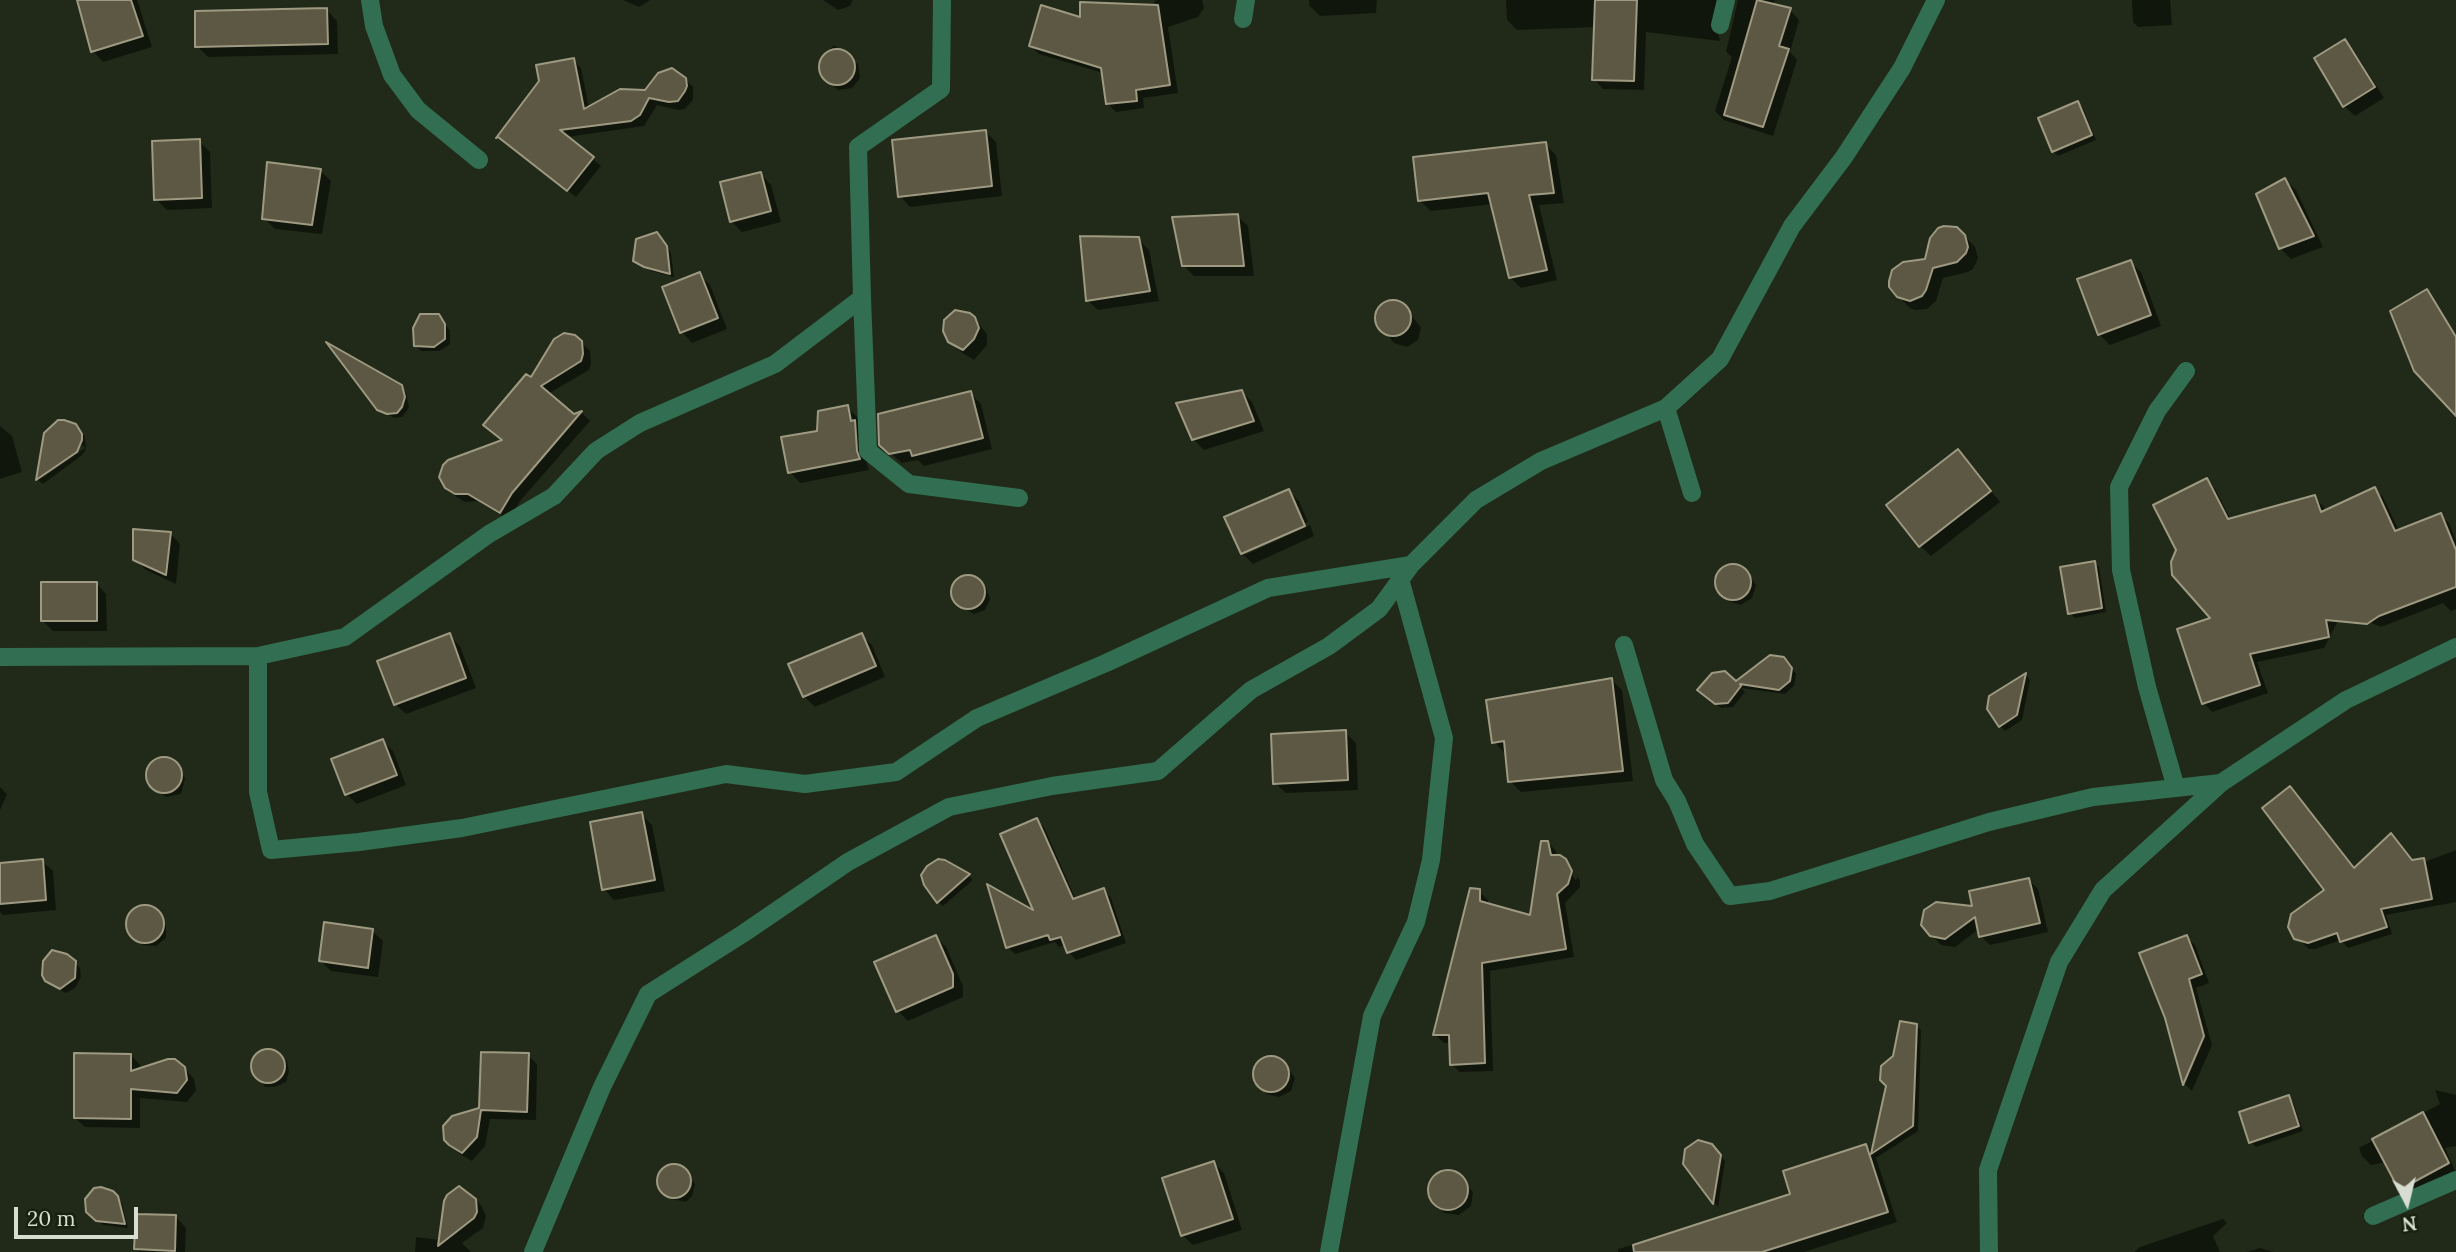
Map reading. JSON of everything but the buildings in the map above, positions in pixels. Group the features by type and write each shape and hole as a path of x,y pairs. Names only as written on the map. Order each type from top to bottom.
{"street":[{"path":"370,0 374,26 392,75 418,110 479,160"},
{"path":"942,0 941,89 858,146 868,451 909,484 1018,498"},
{"path":"1243,19 1246,0"},
{"path":"1720,25 1726,0"},
{"path":"533,1252 602,1087 648,994 848,862 949,807 1052,786 1158,771 1251,690 1329,646 1379,609 1406,572 1476,500 1541,461 1666,408 1720,359 1792,226 1844,157 1902,68 1936,0"},
{"path":"0,657 258,656 345,637 489,534 554,496 596,451 640,423 775,364 862,298"},
{"path":"2176,788 2147,687 2121,570 2119,487 2157,411 2186,371"},
{"path":"1666,408 1692,493"},
{"path":"258,656 258,792 271,850 359,842 462,828 726,774 805,784 896,772 977,718 1268,589 1406,572"},
{"path":"1329,1252 1372,1016 1416,922 1431,860 1444,738 1406,572"},
{"path":"1624,645 1664,780 1677,801 1695,844 1730,896 1770,891 1989,822 2080,800 2221,783"},
{"path":"1989,1252 1988,1170 2059,962 2103,890 2221,783 2346,700 2456,647"},
{"path":"2373,1216 2456,1180"}]}
